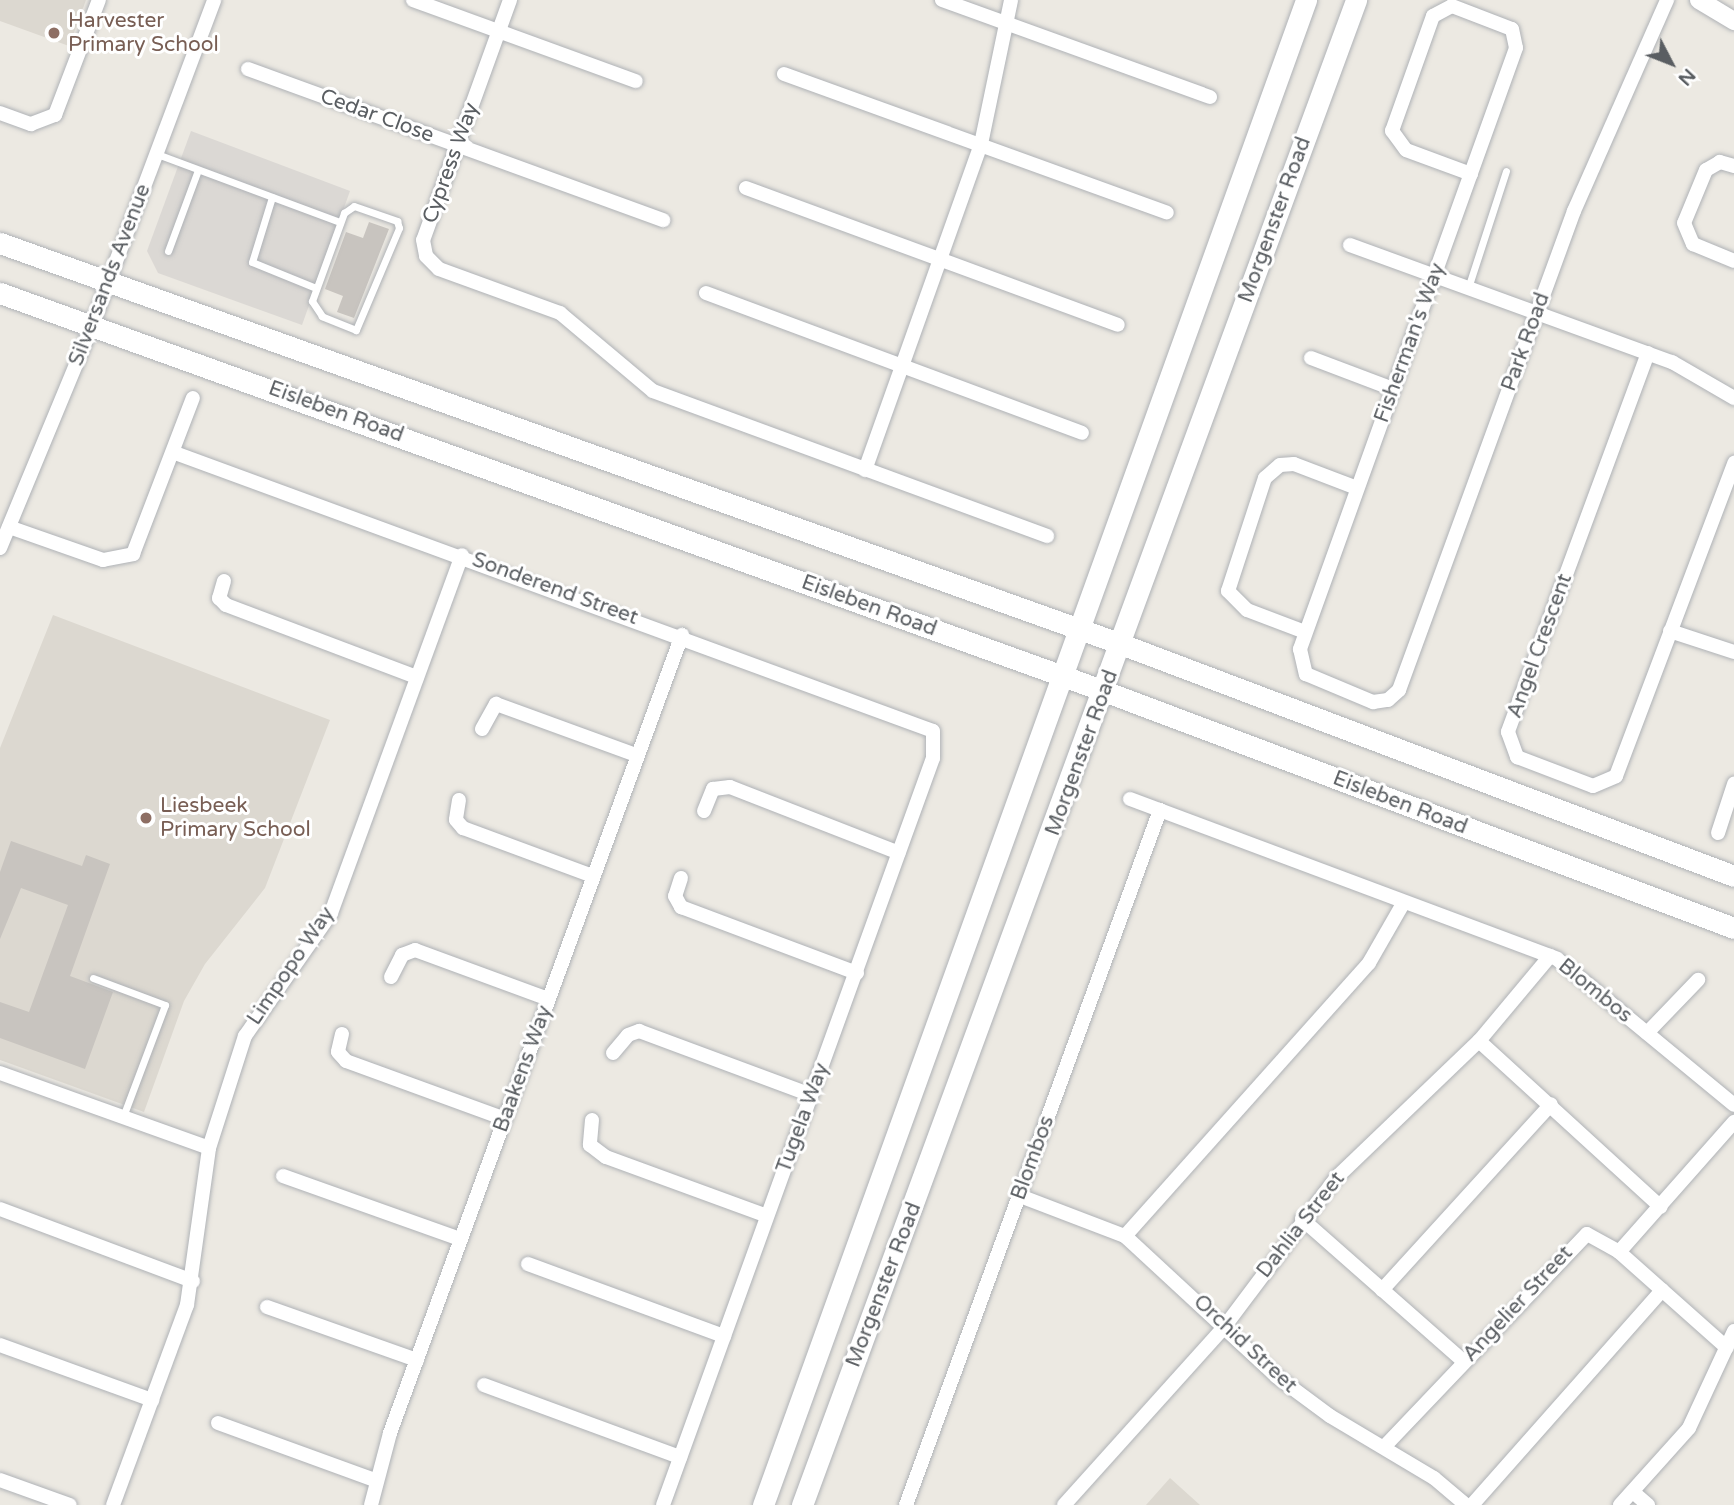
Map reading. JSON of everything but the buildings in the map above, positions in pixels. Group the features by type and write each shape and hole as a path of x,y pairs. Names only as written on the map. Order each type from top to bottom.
{"main road":[{"name":"Morgenster Road","path":"763,1505 1059,674 1306,0"},
{"name":"Morgenster Road","path":"802,1505 1104,691 1356,0"},
{"path":"0,243 1121,644 1734,876"},
{"name":"Eisleben Road","path":"0,293 91,328 1059,674 1734,928"}],"street":[{"path":"0,113 31,124 49,120 60,108 99,0"},
{"name":"Silversands Avenue","path":"0,548 91,328 214,0"},
{"path":"413,0 636,81"},
{"name":"Cypress Way","path":"510,0 423,240 426,256 439,269 560,313 653,391 1047,536"},
{"path":"942,0 1210,97"},
{"path":"865,470 981,145 1004,22 1011,0"},
{"name":"Park Road","path":"1301,666 1313,678 1373,702 1388,700 1399,690 1574,211 1667,0"},
{"path":"1699,0 1734,21"},
{"name":"Fisherman's Way","path":"1301,666 1305,632 1517,48 1516,35 1505,24 1451,6 1433,16 1395,122 1399,146 1471,174"},
{"name":"Cedar Close","path":"248,69 663,220"},
{"path":"784,74 1167,213"},
{"path":"1734,166 1720,162 1706,170 1684,223 1688,239 1734,261"},
{"path":"746,188 1118,325"},
{"path":"1350,245 1648,353 1696,373 1734,398"},
{"path":"706,293 1082,433"},
{"name":"Angel Crescent","path":"1648,353 1508,732 1513,753 1593,786 1613,780 1734,463"},
{"path":"1311,358 1393,389"},
{"path":"9,527 103,560 121,560 140,544 193,398"},
{"name":"Sonderend Street","path":"175,453 682,635 933,730"},
{"path":"1305,632 1247,610 1228,591 1265,478 1280,465 1294,464 1357,488"},
{"name":"Limpopo Way","path":"113,1505 193,1281 209,1148 248,1030 331,912 462,555"},
{"path":"224,581 219,598 226,606 417,677"},
{"path":"1670,631 1734,652"},
{"name":"Baakens Way","path":"371,1505 375,1480 416,1360 682,635"},
{"path":"482,729 496,704 636,755"},
{"name":"Tugela Way","path":"663,1505 900,853 933,758 933,730"},
{"path":"1718,833 1734,784"},
{"path":"704,811 713,789 730,787 900,853"},
{"name":"Blombos","path":"1130,799 1550,956 1581,974 1734,1105"},
{"path":"459,800 456,820 463,828 593,876"},
{"name":"Blombos","path":"905,1505 1160,810"},
{"path":"681,878 675,896 681,907 857,973"},
{"path":"1125,1236 1369,963 1404,902"},
{"path":"391,976 402,955 415,950 548,999"},
{"name":"Dahlia Street","path":"1064,1505 1225,1326 1301,1219 1376,1133 1479,1041 1550,956"},
{"path":"1647,1033 1698,980"},
{"path":"614,1054 628,1035 639,1031 811,1095"},
{"path":"342,1034 338,1052 346,1061 505,1119"},
{"path":"1479,1041 1661,1207"},
{"path":"0,1073 209,1148"},
{"path":"1382,1290 1551,1104"},
{"path":"592,1120 590,1145 607,1157 767,1216"},
{"path":"1619,1252 1734,1122"},
{"path":"283,1176 460,1239"},
{"name":"Orchid Street","path":"1020,1196 1125,1236 1311,1403 1384,1447 1466,1505"},
{"path":"0,1209 193,1281"},
{"path":"1301,1219 1464,1362"},
{"name":"Angelier Street","path":"1384,1447 1581,1237 1597,1235 1727,1348"},
{"path":"527,1264 724,1336"},
{"path":"1472,1505 1662,1290"},
{"path":"267,1307 416,1360"},
{"path":"1620,1505 1689,1428 1734,1331"},
{"path":"0,1346 152,1400"},
{"path":"484,1385 680,1457"},
{"path":"218,1423 375,1480"},
{"path":"0,1480 69,1505"},
{"path":"1633,1492 1648,1505"}],"lane":[{"path":"157,154 340,222"},
{"path":"169,251 198,170"},
{"path":"1468,288 1506,170"},
{"path":"272,197 252,262 316,288"},
{"path":"354,206 399,224 361,328 316,312 312,301 340,222 354,206"},
{"path":"93,978 165,1005 123,1118"}],"shaded area":[{"name":"Harvester Primary School","path":"0,0 86,0 69,46 0,21"},
{"path":"191,131 350,191 302,325 158,273 147,251"},
{"name":"Liesbeek Primary School","path":"53,615 330,720 265,888 205,964 184,1001 144,1112 0,1060 0,748"},
{"path":"1170,1478 1200,1505 1146,1505"}],"place":[{"name":"Harvester Primary School","path":"54,33"},
{"name":"Liesbeek Primary School","path":"146,818"}]}
